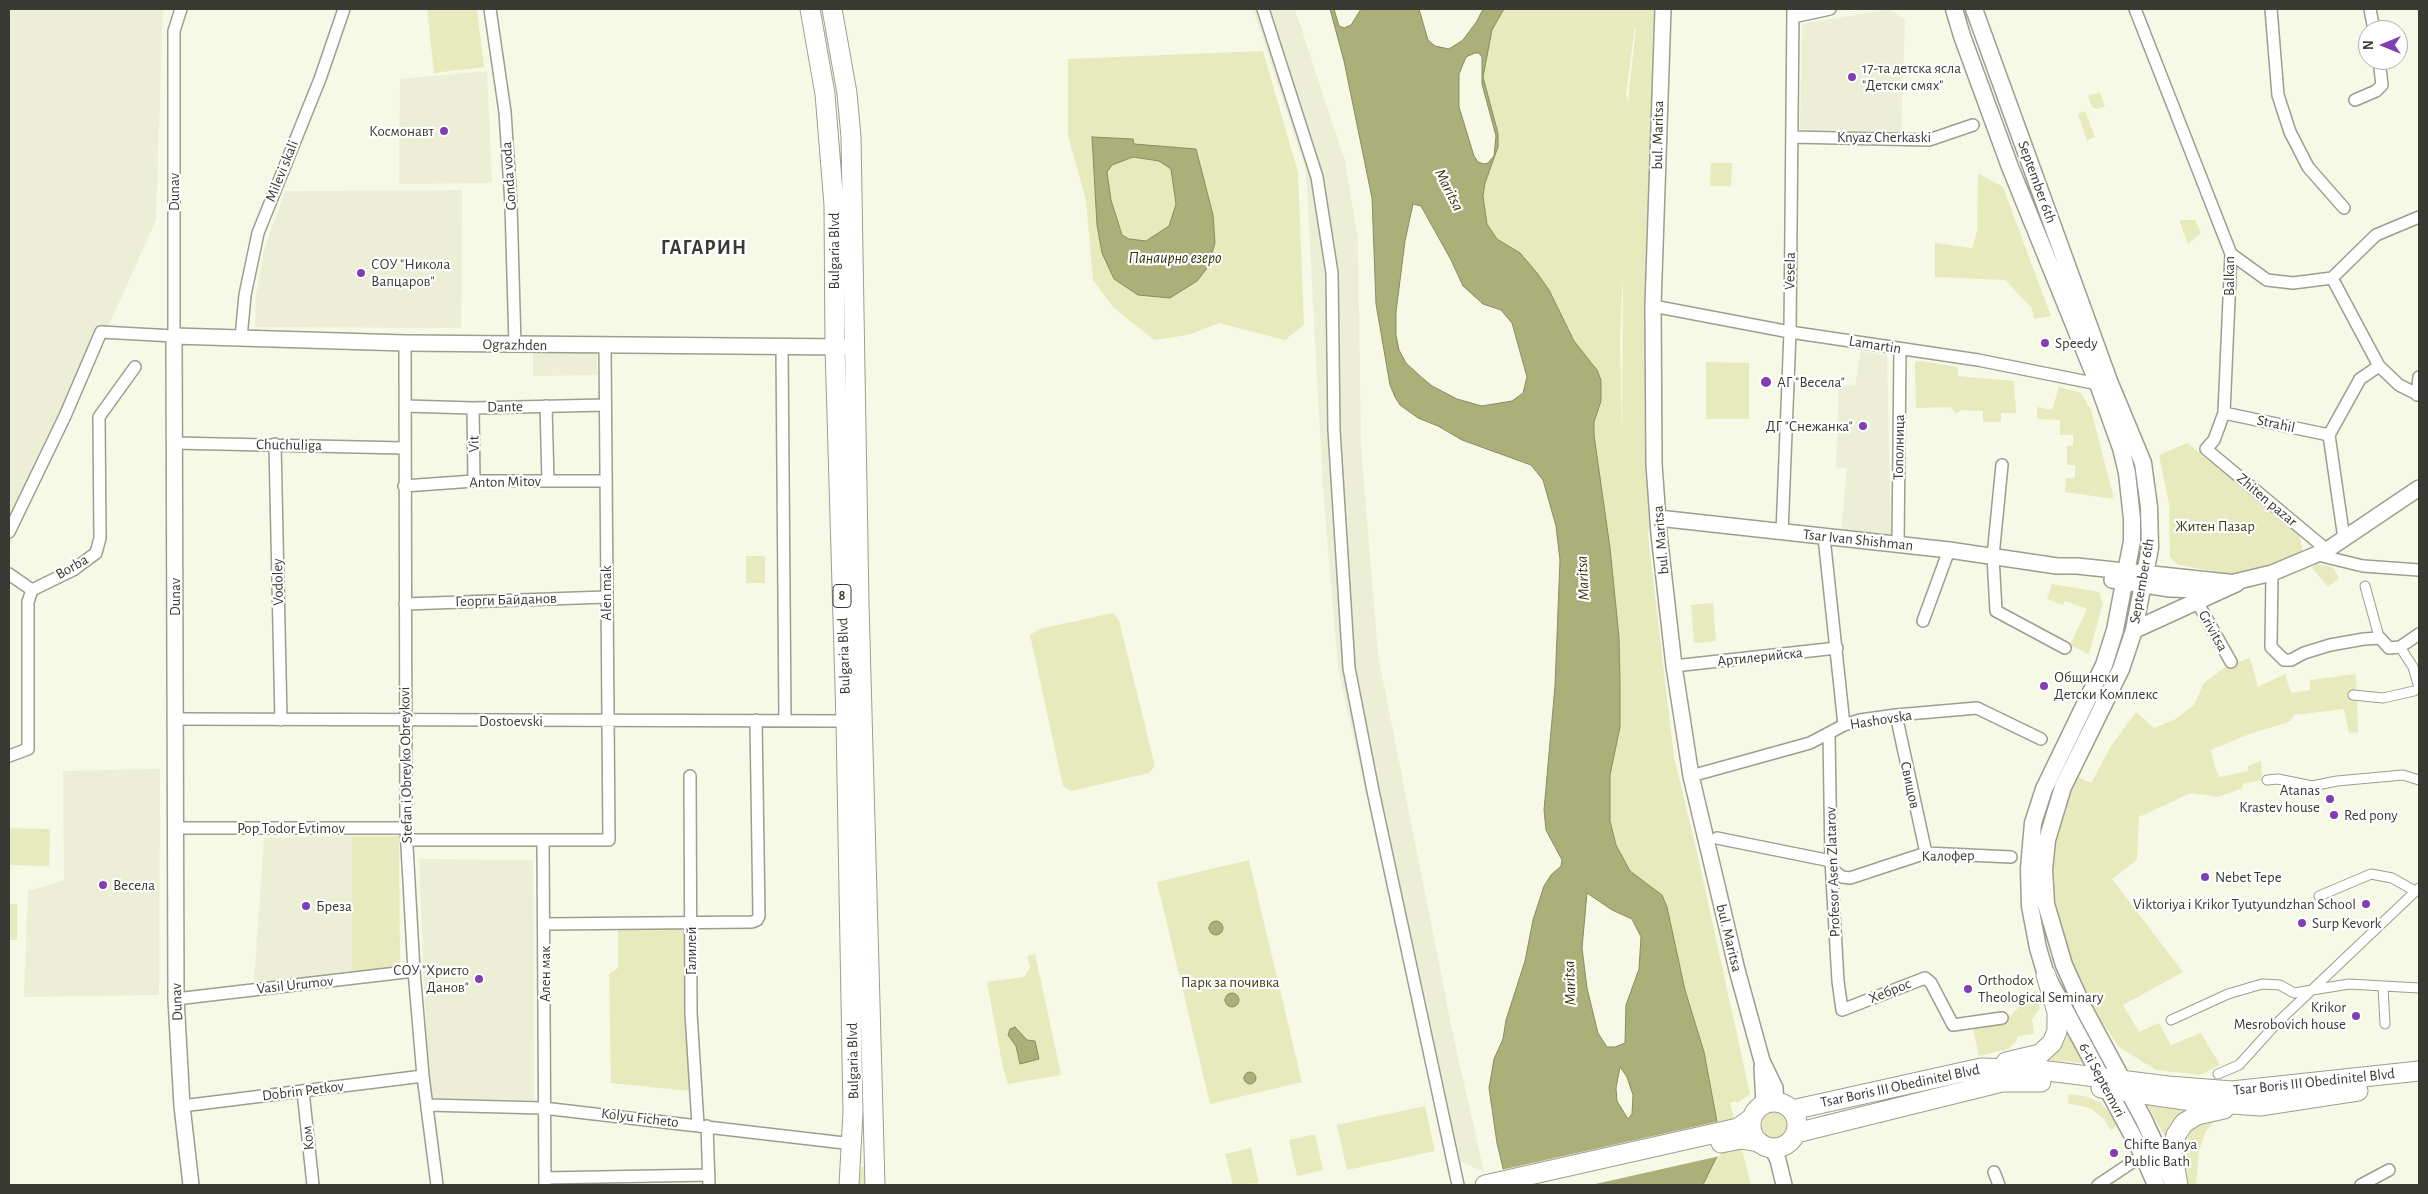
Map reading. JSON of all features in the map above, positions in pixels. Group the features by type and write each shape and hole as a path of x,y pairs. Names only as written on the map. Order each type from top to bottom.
{"main road":[{"name":"Bulgaria Blvd","path":"810,9 825,94 834,205 835,347 846,721 853,1144 849,1185"},
{"name":"8","path":"832,9 844,76 851,137 859,604 874,1185"},
{"name":"September 6th","path":"1954,9 2010,167 2098,384 2121,448 2127,473 2132,519 2126,577 2104,665 2048,781 2033,823 2029,868 2030,906 2038,948 2046,975"},
{"name":"September 6th","path":"1974,9 2109,381 2143,463 2151,528 2150,548 2134,630"},
{"path":"2134,630 2237,582"},
{"name":"6-ti Septemvri","path":"2134,630 2114,683 2063,787 2046,840 2044,870 2046,904 2064,965 2084,1009 2122,1085 2163,1158 2174,1185"},
{"path":"1981,1068 2040,1054 2052,1044 2057,1031 2057,1012 2046,975"},
{"name":"6-ti Septemvri","path":"2046,975 2122,1085 2143,1155 2156,1185"},
{"name":"Tsar Boris III Obedinitel Blvd","path":"1777,1105 1981,1068 2040,1070 2122,1085 2192,1102 2260,1106 2419,1083"},
{"name":"Tsar Boris III Obedinitel Blvd","path":"1534,1185 1765,1139 2002,1082 2050,1081 2232,1091 2419,1071"},
{"path":"1777,1105 1797,1121 1765,1139 1758,1107 1777,1105"},
{"path":"2178,1185 2172,1153 2176,1135 2184,1123 2197,1115 2221,1110 2260,1106"},
{"name":"Tsar Boris III Obedinitel Blvd","path":"1488,1185 1765,1139"}],"street":[{"name":"Dunav","path":"181,9 174,31 176,999 182,1106 191,1185"},
{"name":"Milevi skali","path":"242,338 244,295 258,233 320,79 344,9"},
{"name":"Gonda voda","path":"490,9 505,112 511,204 515,345"},
{"path":"1263,9 1318,177 1332,273 1334,430 1348,668 1372,791 1458,1185"},
{"name":"bul. Maritsa","path":"1663,9 1653,306 1654,464 1658,518 1674,666 1692,776 1738,974 1762,1061 1777,1105"},
{"path":"1793,13 1830,9"},
{"name":"Balkan","path":"2134,9 2231,254 2224,413 2214,440 2206,449"},
{"path":"2271,9 2278,94 2290,132 2308,167 2344,208"},
{"name":"Vesela","path":"1782,533 1790,332 1793,13"},
{"path":"2355,100 2376,91 2382,85 2380,70"},
{"name":"Knyaz Cherkaski","path":"1792,137 1929,140 1973,124"},
{"path":"2231,254 2267,280 2293,283 2332,278 2376,235 2419,217"},
{"path":"2332,278 2379,366 2398,385 2418,395 2419,377"},
{"name":"Lamartin","path":"1653,306 1790,332 1900,350 1978,360 2098,384"},
{"path":"9,532 65,416 101,332 174,336"},
{"name":"Ograzhden","path":"174,336 515,345 856,348"},
{"name":"Stefan i Obreyko Obreykovi","path":"405,343 406,834 414,971 437,1185"},
{"name":"Alen mak","path":"606,346 605,481 609,840"},
{"path":"782,346 785,720"},
{"name":"Тополница","path":"1898,544 1900,350"},
{"path":"2344,539 2329,435 2360,379 2379,366"},
{"name":"Borba","path":"32,590 73,570 96,553 100,538 99,417 135,367"},
{"name":"Dante","path":"405,406 474,408 605,406"},
{"path":"546,406 548,481"},
{"name":"Vit","path":"474,408 474,481"},
{"name":"Strahil","path":"2224,413 2329,435"},
{"name":"Chuchuliga","path":"174,443 404,448"},
{"name":"Vodoley","path":"275,444 281,720"},
{"name":"Zhiten pazar","path":"2206,449 2322,553"},
{"path":"2002,466 1993,556 1996,610 2066,648"},
{"name":"Anton Mitov","path":"404,486 474,481 605,481"},
{"path":"2322,553 2419,488"},
{"name":"Tsar Ivan Shishman","path":"1658,518 1949,550 2058,566 2077,566 2201,590 2272,573 2322,553"},
{"path":"1824,537 1844,725"},
{"path":"1923,622 1949,550"},
{"path":"2322,553 2363,566 2419,570"},
{"path":"2272,573 2271,647 2284,660 2290,660 2304,653 2330,645 2364,639 2380,638 2389,648 2400,647 2419,634"},
{"path":"9,574 32,590 28,602 28,749 9,756"},
{"path":"2365,586 2378,634"},
{"name":"Георги Байданов","path":"405,604 606,597"},
{"name":"Grivitsa","path":"2196,600 2230,662"},
{"path":"2353,695 2383,698 2416,687 2412,667 2400,647"},
{"name":"Артилерийска","path":"1683,665 1837,648"},
{"name":"Hashovska","path":"1692,776 1810,743 1844,725 1896,715 1976,708 2041,739"},
{"name":"Свищов","path":"1896,715 1926,853"},
{"name":"Dostoevski","path":"175,719 607,722 846,721"},
{"path":"545,924 752,922 759,916 756,720"},
{"name":"Profesor Asen Zlatarov","path":"1829,733 1831,865 1838,981 1842,1010"},
{"path":"2267,780 2278,779 2312,786 2337,780 2403,775 2419,780"},
{"name":"Галилей","path":"690,776 691,1013 709,1180"},
{"name":"Pop Todor Evtimov","path":"176,828 544,840 609,840"},
{"name":"Калофер","path":"1717,838 1831,865 1842,877 1850,878 1926,853 2011,856"},
{"name":"Ален мак","path":"544,840 545,1182"},
{"path":"2218,1074 2239,1065 2277,1023 2314,990 2417,889 2392,878 2371,874 2319,896"},
{"name":"Vasil Urumov","path":"176,999 414,971"},
{"name":"Хеброс","path":"1842,1010 1925,978 1931,983 1953,1025 2002,1018"},
{"path":"2170,1020 2228,994 2262,984 2280,985 2294,992 2349,984 2419,988"},
{"path":"2383,986 2384,1024"},
{"name":"Dobrin Petkov","path":"182,1106 424,1076"},
{"name":"Ком","path":"303,1091 313,1185"},
{"name":"Kolyu Ficheto","path":"427,1105 544,1108 853,1144"},
{"path":"1765,1139 1784,1185"},
{"path":"2098,1185 2143,1155"},
{"path":"2361,1185 2389,1170"},
{"path":"1994,1172 1999,1185"},
{"path":"545,1182 709,1180"}],"shaded area":[{"path":"9,9 163,9 156,220 9,548"},
{"path":"1253,9 1295,9 1345,161 1358,239 1361,447 1378,655 1452,1030 1484,1172 1462,1162 1447,1165 1338,669 1323,489 1306,171"},
{"name":"17-та детска ясла \"Детски смях\"","path":"1890,9 1905,20 1901,132 1800,129 1802,24"},
{"name":"Космонавт","path":"487,71 492,183 399,184 400,79"},
{"name":"СОУ \"Никола Вапцаров\"","path":"462,190 461,328 255,327 256,295 264,250 285,191"},
{"name":"ДГ \"Снежанка\"","path":"1861,351 1887,356 1891,536 1841,532 1847,468 1836,467 1839,385 1855,386"},
{"path":"597,352 597,375 533,376 533,353"},
{"name":"Весела","path":"160,769 159,995 24,997 28,891 64,880 63,771"},
{"name":"Бреза","path":"352,836 352,974 254,982 264,838"},
{"name":"СОУ \"Христо Данов\"","path":"419,859 533,860 534,1100 429,1098"}],"green space":[{"path":"427,9 477,9 484,67 434,73"},
{"path":"1504,9 1655,9 1645,354 1645,452 1650,524 1648,535 1674,757 1697,852 1750,1094 1737,1103 1736,1101 1730,1103 1751,1185 1703,1185 1719,1151 1699,1034 1685,990 1667,907 1662,895 1630,871 1616,845 1610,821 1610,775 1620,727 1619,637 1610,548 1594,445 1594,422 1601,401 1597,370 1574,341 1549,290 1520,253 1497,239 1487,224 1483,196 1485,183 1498,147 1498,134 1483,77 1492,30","holes":["1636,27 1628,101 1626,94","1623,273 1622,437 1620,338"]},
{"path":"1263,51 1298,172 1304,325 1285,340 1219,323 1188,335 1154,340 1113,307 1093,280 1086,200 1068,136 1068,59"},
{"path":"2100,92 2105,106 2097,109 2092,107 2088,96"},
{"path":"2085,111 2095,137 2087,140 2078,114"},
{"path":"1711,163 1732,163 1731,186 1710,186"},
{"path":"1978,173 2003,187 2051,316 2034,319 2032,308 2005,280 1935,277 1935,243 1972,248 1977,231"},
{"path":"2179,220 2195,220 2201,233 2188,244"},
{"path":"1922,361 1958,367 1958,376 2014,381 2016,413 2001,413 2001,422 1983,422 1983,411 1963,410 1956,413 1950,407 1916,408 1915,362"},
{"path":"1706,362 1749,363 1749,419 1706,419"},
{"path":"2059,387 2081,393 2091,410 2114,499 2065,492 2066,478 2075,478 2075,465 2067,465 2067,446 2073,446 2073,435 2060,435 2060,420 2037,419 2037,407 2052,410"},
{"name":"Житен Пазар","path":"2187,443 2299,534 2304,557 2247,577 2178,565 2170,557 2169,504 2159,455"},
{"path":"746,556 765,556 765,583 746,583"},
{"path":"2317,564 2333,567 2339,578 2328,587 2312,568"},
{"path":"2052,584 2099,592 2103,603 2089,654 2070,645 2087,609 2065,601 2063,605 2047,599"},
{"path":"1713,603 1716,641 1694,643 1691,605"},
{"path":"1113,613 1119,620 1155,766 1149,773 1071,791 1063,786 1030,635 1039,629"},
{"path":"2250,658 2258,687 2285,674 2291,693 2310,690 2310,680 2356,674 2358,732 2349,733 2344,709 2294,715 2291,721 2247,735 2211,750 2216,771 2220,777 2248,771 2248,766 2261,761 2262,780 2243,784 2243,788 2218,797 2191,793 2139,817 2137,860 2112,879 2183,972 2123,1005 2139,1032 2159,1023 2171,1045 2201,1033 2220,1065 2200,1075 2156,1070 2119,1047 2089,1003 2070,962 2049,887 2050,841 2073,775 2091,783 2111,746 2136,712 2154,728 2174,720 2194,705 2204,683 2225,667"},
{"path":"9,828 50,829 49,866 9,865"},
{"path":"352,836 399,836 400,967 352,974"},
{"name":"Парк за почивка","path":"1249,860 1302,1082 1210,1104 1157,882"},
{"path":"9,904 17,904 17,940 9,940"},
{"path":"686,926 686,1016 690,1091 611,1083 609,974 618,968 618,927"},
{"path":"1035,954 1061,1075 1008,1084 1003,1068 987,982 1024,977 1030,968 1027,956"},
{"path":"2035,991 2040,1008 2032,1019 2034,1034 2018,1036 2017,1040 2008,1049 1979,1056 1972,1023 2010,1016"},
{"path":"2064,1027 2084,1063 2043,1060"},
{"path":"2069,1094 2085,1096 2101,1103 2113,1117 2117,1126 2111,1130 2104,1119 2092,1109 2068,1103"},
{"path":"2147,1104 2193,1109 2167,1141"},
{"path":"1425,1106 1435,1151 1347,1170 1337,1125"},
{"path":"1772,1112 1781,1114 1788,1125 1785,1134 1778,1139 1769,1138 1761,1128 1764,1116"},
{"path":"2199,1120 2215,1121 2206,1131 2199,1151 2196,1185 2185,1185 2180,1162 2183,1131"},
{"path":"1315,1134 1323,1170 1297,1176 1289,1140"},
{"path":"1251,1148 1259,1183 1233,1185 1225,1154"},
{"path":"861,1167 866,1167 867,1185 859,1185"}],"water":[{"name":"Maritsa","path":"1330,9 1334,9 1339,26 1344,28 1351,25 1361,9 1419,9 1428,40 1435,46 1449,49 1463,40 1483,9 1504,9 1492,30 1483,77 1498,133 1498,147 1485,183 1483,196 1487,224 1497,239 1520,253 1537,273 1549,290 1574,341 1597,370 1601,380 1601,401 1594,422 1594,435 1610,548 1619,637 1620,682 1620,727 1610,775 1610,821 1616,845 1630,871 1662,895 1667,907 1685,990 1704,1052 1718,1127 1720,1150 1703,1185 1507,1185 1497,1143 1489,1088 1494,1059 1503,1039 1506,1020 1525,961 1533,920 1544,886 1551,875 1561,866 1562,860 1546,830 1544,810 1555,686 1560,560 1556,526 1543,480 1531,465 1462,440 1438,426 1418,418 1400,405 1395,397 1390,385 1376,304 1372,198 1344,61","holes":["1475,53 1479,53 1482,57 1482,84 1496,136 1494,156 1488,163 1484,164 1478,162 1474,156 1459,107 1459,74 1466,57","1413,204 1421,206 1463,286 1483,304 1501,310 1512,323 1527,377 1523,393 1512,401 1482,406 1457,399 1432,386 1406,363 1399,350 1396,335 1396,312 1405,241","1587,893 1612,910 1632,919 1641,937 1639,969 1626,1005 1625,1043 1615,1047 1607,1047 1598,1033 1587,988 1582,948","1620,1067 1627,1077 1633,1095 1632,1114 1628,1119 1617,1101 1616,1088"]},
{"name":"Панаирно езеро","path":"1092,137 1133,139 1134,144 1196,149 1213,215 1215,243 1208,267 1197,281 1170,298 1138,295 1114,279 1102,253 1097,225","holes":["1133,157 1159,161 1171,169 1176,204 1169,226 1146,241 1129,239 1122,235 1111,200 1107,172 1112,165"]},
{"path":"1216,921 1221,923 1223,928 1221,933 1216,935 1211,933 1209,928 1211,923"},
{"path":"1232,993 1237,995 1239,1000 1237,1005 1232,1007 1227,1005 1225,1000 1227,995"},
{"path":"1015,1027 1027,1040 1035,1041 1039,1059 1020,1064 1016,1046 1008,1035 1010,1029"},
{"path":"1248,1072 1252,1072 1256,1078 1252,1084 1248,1084 1244,1080 1244,1076"}],"pier":[{"path":"1720,1121 1722,1150 1720,1156 1591,1185 1504,1185 1501,1170"}],"place":[{"name":"17-та детска ясла \"Детски смях\"","path":"1852,77"},
{"name":"Космонавт","path":"444,131"},
{"name":"СОУ \"Никола Вапцаров\"","path":"361,273"},
{"name":"Speedy","path":"2045,343"},
{"name":"АГ \"Весела\"","path":"1766,382"},
{"name":"ДГ \"Снежанка\"","path":"1863,426"},
{"name":"Общински Детски Комплекс","path":"2044,686"},
{"name":"Atanas Krastev house","path":"2330,799"},
{"name":"Red pony","path":"2334,815"},
{"name":"Nebet Tepe","path":"2205,877"},
{"name":"Весела","path":"103,885"},
{"name":"Viktoriya i Krikor Tyutyundzhan School","path":"2366,904"},
{"name":"Бреза","path":"306,906"},
{"name":"Surp Kevork","path":"2302,923"},
{"name":"СОУ \"Христо Данов\"","path":"479,979"},
{"name":"Orthodox Theological Seminary","path":"1968,989"},
{"name":"Krikor Mesrobovich house","path":"2356,1016"},
{"name":"Chifte Banya Public Bath","path":"2114,1153"}],"district":[{"name":"ГАГАРИН","path":"704,248"}]}
